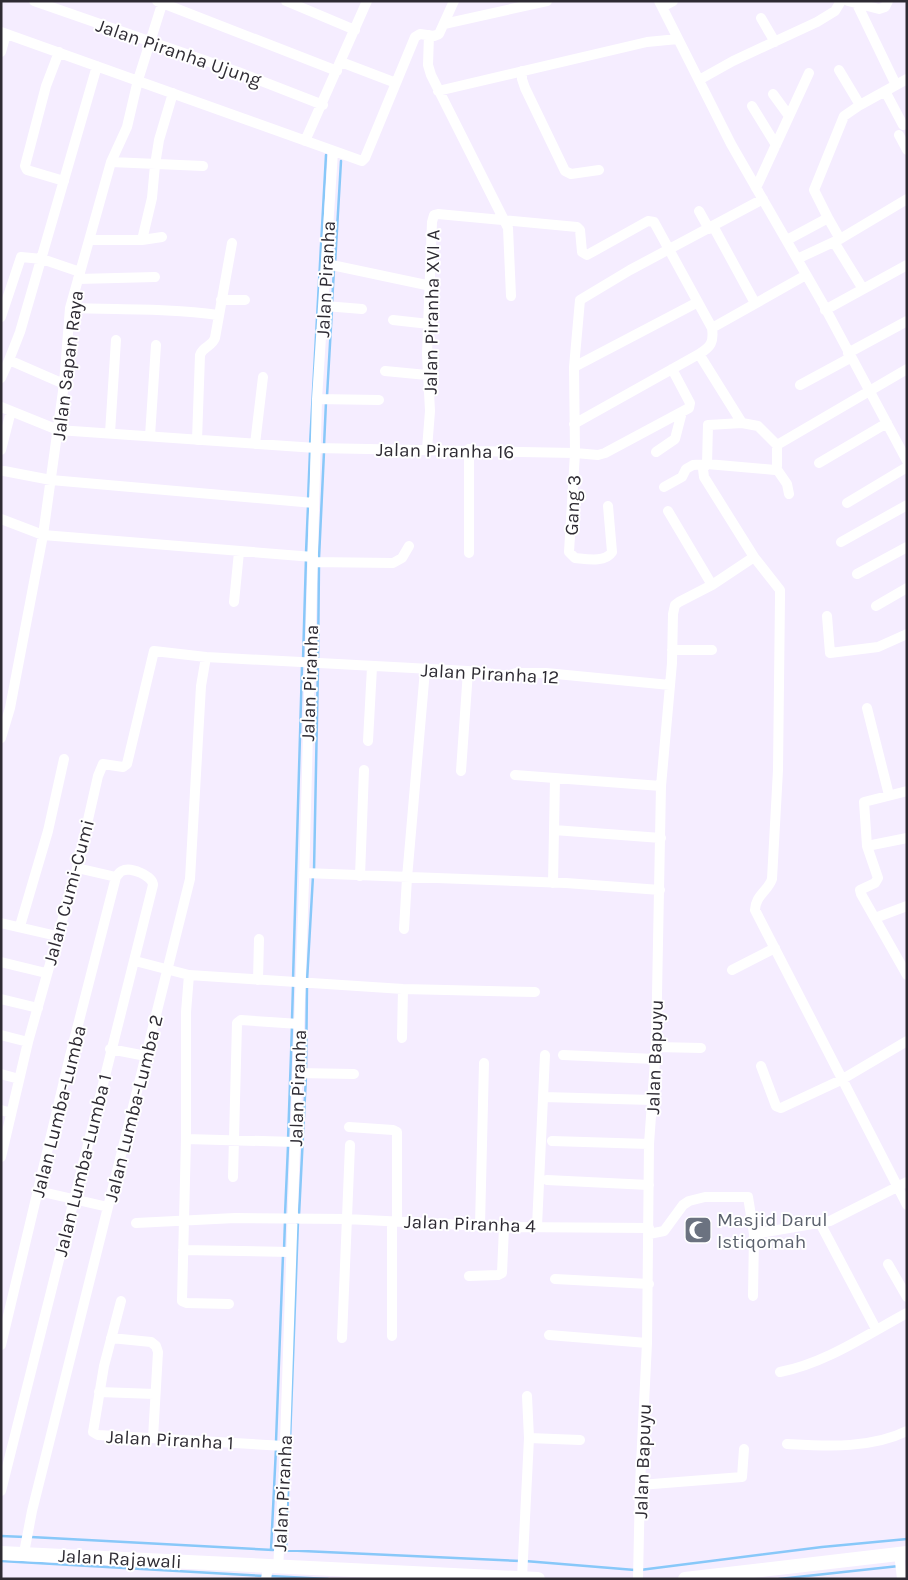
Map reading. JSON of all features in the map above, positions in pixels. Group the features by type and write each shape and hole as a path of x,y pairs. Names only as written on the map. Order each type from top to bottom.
{"main road":[{"name":"Jalan Rajawali","path":"1,1553 24,1553 271,1571 538,1579"},
{"path":"685,1579 903,1553"}],"street":[{"name":"Jalan Piranha Ujung","path":"34,1 238,72 322,105"},
{"path":"286,1 355,30"},
{"path":"305,141 367,1"},
{"path":"1,52 4,33 138,80 356,161 362,161 365,158 415,37 420,34 439,34 454,1"},
{"path":"444,24 547,1"},
{"path":"673,1 661,4 731,144 787,240 907,461"},
{"path":"699,80 733,61 823,19 835,11 841,1"},
{"path":"852,2 882,8 888,1"},
{"name":"Jalan Sapan Raya","path":"1,738 10,708 43,535 64,384 70,308 111,162 127,127 138,80 161,2"},
{"path":"161,2 339,66 396,83"},
{"path":"852,2 896,85"},
{"path":"761,18 775,42"},
{"path":"429,35 428,65 438,91 504,219 509,240 511,296"},
{"path":"438,91 647,42 678,39"},
{"path":"59,52 46,86 25,166 27,170 64,181"},
{"path":"1,378 20,332 97,66"},
{"path":"839,70 860,105"},
{"path":"522,71 525,88 564,171 571,174 599,170"},
{"path":"756,188 809,73"},
{"path":"863,289 815,195 815,186 844,116 907,79"},
{"path":"885,91 903,124"},
{"path":"142,240 152,198 155,165 173,93"},
{"path":"773,94 789,116"},
{"path":"752,106 776,145"},
{"path":"898,135 907,150"},
{"name":"Jalan Piranha","path":"271,1571 284,1446 304,873 317,399 325,306 333,152"},
{"path":"111,162 203,166"},
{"path":"575,453 574,367 580,300 763,199"},
{"path":"797,259 837,241 907,199"},
{"path":"699,211 711,227 755,303"},
{"name":"Jalan Piranha XVI A","path":"427,449 430,410 428,375 429,324 434,215 504,219"},
{"path":"787,240 828,218"},
{"path":"504,219 577,227 580,230 582,252 587,255 652,220 670,249 712,328 714,339 712,345 574,424"},
{"path":"90,240 142,240 162,237"},
{"path":"197,440 200,355 204,348 214,342 232,243"},
{"path":"1,317 21,257 42,259 79,275 155,277"},
{"path":"327,264 431,286"},
{"path":"825,310 907,265"},
{"path":"712,328 806,275"},
{"path":"221,300 245,300"},
{"path":"574,367 698,302"},
{"path":"325,306 362,309"},
{"path":"70,308 150,311 180,310 218,315"},
{"path":"393,320 429,324"},
{"path":"800,385 907,321"},
{"path":"110,434 116,340"},
{"path":"150,436 156,345"},
{"path":"699,354 742,423"},
{"path":"9,360 64,384"},
{"path":"656,452 670,443 678,434 682,412 689,408 690,403 672,369"},
{"path":"778,445 868,390 907,369"},
{"path":"385,371 428,375"},
{"path":"254,444 263,377"},
{"path":"317,399 379,400"},
{"name":"Jalan Piranha 16","path":"1,407 58,430 316,448 469,450 598,455 682,412"},
{"path":"1,450 12,411"},
{"path":"789,494 787,484 776,468 778,445 760,427 742,423 709,423 707,464 703,469 704,477 754,557 780,590 778,770 772,879 770,886 758,897 755,903 756,910 841,1080 907,1205"},
{"path":"819,463 887,423"},
{"path":"469,450 469,553"},
{"name":"Gang 3","path":"575,453 570,552 575,558 602,559 609,556 612,552 608,506"},
{"path":"664,487 682,477 689,466 707,464 766,470 776,468"},
{"path":"847,503 907,467"},
{"path":"4,470 51,480 314,503"},
{"path":"841,542 907,505"},
{"path":"668,511 712,585 754,557"},
{"path":"1,519 43,535 313,560 392,563 402,558 409,546"},
{"path":"857,574 907,546"},
{"path":"234,602 239,552"},
{"name":"Jalan Bapuyu","path":"638,1579 649,1284 650,1144 656,1047 662,838 661,786 670,685 672,614 676,605 712,585"},
{"path":"876,606 907,588"},
{"path":"827,616 830,653 878,647 907,634"},
{"path":"672,650 712,650"},
{"name":"Jalan Piranha 12","path":"154,651 206,657 468,671 508,676 516,673 546,673 670,685"},
{"name":"Jalan Cumi-Cumi","path":"1,1158 6,1111 19,1078 46,973 77,868 103,764 123,767 127,764 154,651"},
{"name":"Jalan Lumba-Lumba 2","path":"24,1553 34,1502 168,970 191,869 201,686 206,657"},
{"path":"368,741 372,667"},
{"path":"404,930 406,878 425,670"},
{"path":"461,771 468,671"},
{"path":"867,708 889,795"},
{"path":"20,926 48,831 64,759"},
{"path":"360,876 364,770"},
{"path":"516,775 661,786"},
{"path":"553,883 555,778"},
{"path":"906,970 861,894 863,888 875,883 878,878 867,846 864,802 907,791"},
{"path":"554,830 662,838"},
{"path":"867,846 907,838"},
{"path":"77,868 116,877"},
{"name":"Jalan Lumba-Lumba 1","path":"1,1491 153,880 149,876 126,870 121,871 116,877"},
{"path":"304,873 553,883 660,890"},
{"name":"Jalan Lumba-Lumba","path":"1,1345 116,877"},
{"path":"875,918 907,906"},
{"path":"1,923 57,936"},
{"path":"258,980 259,939"},
{"path":"732,970 775,948"},
{"path":"134,961 189,975 403,989 534,992"},
{"path":"1,962 46,973"},
{"path":"189,975 186,1012 186,1139 182,1300 187,1303 229,1304"},
{"path":"402,1038 403,989"},
{"path":"1,999 38,1008"},
{"path":"233,1177 237,1023 241,1020 299,1024"},
{"path":"1,1035 28,1042"},
{"path":"761,1066 773,1100 779,1108 841,1080 907,1041"},
{"path":"656,1047 701,1048"},
{"path":"110,1049 146,1056"},
{"path":"537,1226 545,1055"},
{"path":"563,1055 655,1059"},
{"path":"480,1225 484,1063"},
{"path":"297,1073 354,1074"},
{"path":"1,1074 19,1078"},
{"path":"544,1097 652,1100"},
{"path":"349,1127 393,1130 397,1132 392,1336"},
{"path":"186,1139 295,1142"},
{"path":"552,1141 650,1144"},
{"path":"342,1338 350,1145"},
{"path":"547,1180 649,1185"},
{"path":"754,1234 820,1223 840,1217 907,1182"},
{"path":"38,1191 108,1207"},
{"path":"649,1231 664,1231 683,1205 689,1201 705,1198 745,1197 750,1200 754,1234 753,1296"},
{"name":"Jalan Piranha 4","path":"136,1223 184,1219 346,1218 504,1227 537,1226 649,1231"},
{"path":"820,1223 876,1329"},
{"path":"469,1276 498,1275 502,1273 504,1227"},
{"path":"183,1250 290,1252"},
{"path":"888,1264 907,1297"},
{"path":"555,1279 649,1284"},
{"name":"Jalan Piranha 1","path":"121,1301 99,1392 93,1432 98,1435 284,1446"},
{"path":"780,1372 811,1363 907,1313"},
{"path":"549,1335 647,1343"},
{"path":"111,1338 151,1342 156,1346 158,1352 153,1438"},
{"path":"99,1392 155,1394"},
{"path":"522,1578 529,1438 527,1396"},
{"path":"787,1444 822,1446 882,1441 907,1431"},
{"path":"529,1438 580,1440"},
{"path":"640,1486 742,1477 744,1449"},
{"path":"902,1579 903,1553"}],"waterway":[{"path":"310,445 326,155"},
{"path":"335,264 341,161"},
{"path":"332,304 334,269"},
{"path":"327,396 332,309"},
{"path":"324,446 326,402"},
{"path":"308,500 310,451"},
{"path":"319,558 324,452"},
{"path":"306,553 308,506"},
{"path":"303,660 306,558"},
{"path":"318,661 319,564"},
{"path":"293,980 302,666"},
{"path":"314,871 318,666"},
{"path":"307,981 313,876"},
{"path":"292,1020 293,986"},
{"path":"306,1071 307,986"},
{"path":"288,1140 292,1026"},
{"path":"299,1215 306,1076"},
{"path":"285,1215 288,1146"},
{"path":"284,1250 285,1221"},
{"path":"286,1551 298,1221"},
{"path":"276,1442 283,1255"},
{"path":"271,1550 276,1448"},
{"path":"1,1536 25,1537"},
{"path":"31,1537 273,1550"},
{"path":"640,1570 822,1547 907,1539"},
{"path":"281,1550 520,1561"},
{"path":"1,1561 264,1576"},
{"path":"525,1561 635,1570"},
{"path":"779,1579 899,1566"},
{"path":"270,1576 328,1579"}],"place":[{"name":"Masjid Darul Istiqomah","path":"698,1230"}]}
